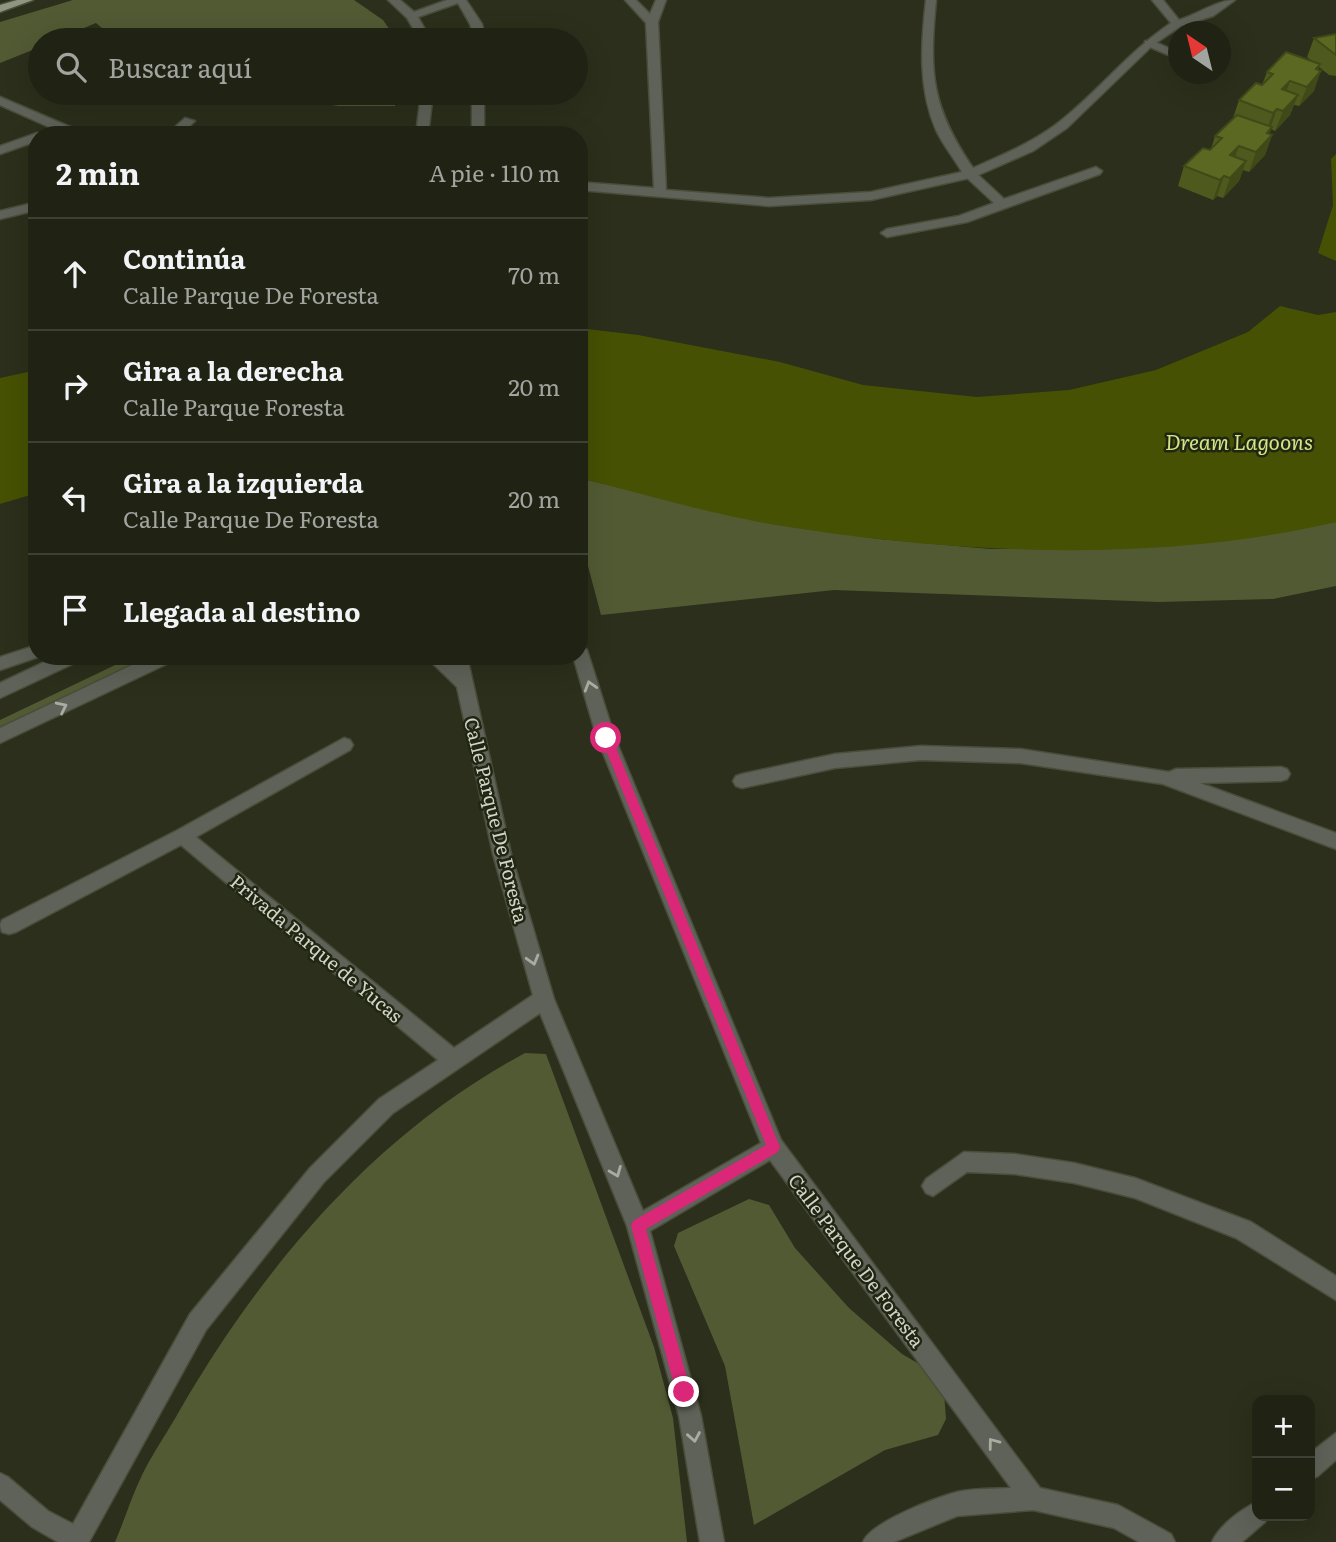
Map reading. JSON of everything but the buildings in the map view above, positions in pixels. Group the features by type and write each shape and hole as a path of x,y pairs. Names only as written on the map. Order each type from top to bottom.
{"main road":[{"path":"0,9 27,1"}],"street":[{"path":"393,0 412,16 418,28"},
{"path":"412,16 459,0 477,28"},
{"path":"630,0 652,22"},
{"path":"660,192 652,22 661,0"},
{"path":"931,0 926,45 932,97 942,130 970,174 1004,206"},
{"path":"1157,0 1174,21"},
{"path":"1188,21 1209,15 1230,0"},
{"path":"588,187 769,202 871,196 970,174 1029,148 1063,125 1149,43 1168,30"},
{"path":"1149,43 1168,52"},
{"path":"0,101 57,126"},
{"path":"423,126 426,105"},
{"path":"478,105 478,126"},
{"path":"183,126 189,121"},
{"path":"0,150 28,140"},
{"path":"887,233 962,219 1096,171"},
{"path":"0,215 28,208"},
{"path":"0,664 28,654"},
{"path":"0,691 54,665"},
{"path":"0,736 148,665"},
{"path":"443,665 464,684"},
{"name":"Calle Parque De Foresta","path":"460,665 502,854 544,999 638,1226 690,1416 712,1542"},
{"name":"Calle Parque De Foresta","path":"584,665 606,738 774,1147 1033,1498"},
{"path":"9,926 182,836 344,746"},
{"path":"742,781 835,761 921,753 1020,756 1164,777 1281,774"},
{"path":"1164,777 1336,841"},
{"name":"Privada Parque de Yucas","path":"182,836 452,1059"},
{"path":"0,1485 40,1519 77,1540 198,1322 317,1175 386,1106 544,999"},
{"path":"638,1226 774,1147"},
{"path":"933,1186 964,1162 1027,1166 1074,1173 1135,1188 1243,1230 1336,1289"},
{"path":"1315,1464 1336,1445"},
{"path":"875,1542 887,1532 957,1504 1033,1498 1118,1517 1163,1542"},
{"path":"1224,1542 1252,1518"}],"shaded area":[{"path":"73,0 354,0 383,20 389,28 102,28 96,23 84,28 28,28 28,52 0,63 0,22"},
{"path":"332,105 395,105 395,106"},
{"path":"588,480 773,524 879,539 990,549 1105,549 1336,522 1336,586 1273,599 1159,602 834,590 601,615 588,566"},
{"path":"115,665 144,665 0,735 0,720"},
{"path":"525,1053 546,1054 654,1347 673,1418 687,1542 115,1542 147,1465 214,1355 287,1253 329,1206 420,1122 471,1085"},
{"path":"749,1199 769,1205 795,1248 849,1308 902,1354 931,1371 944,1392 946,1419 938,1435 885,1450 754,1525 725,1366 674,1246 678,1233"}],"water":[{"path":"1336,154 1336,261 1318,253 1333,205 1331,159"},
{"name":"Dream Lagoons","path":"1280,306 1318,315 1336,312 1336,522 1199,544 1128,549 985,548 914,543 776,525 702,510 588,480 588,329 638,335 780,362 863,385 977,397 1069,390 1156,370 1248,332"},
{"path":"28,372 28,496 0,504 0,378"}],"route":[{"path":"606,738 774,1147 638,1226 684,1392"}]}
